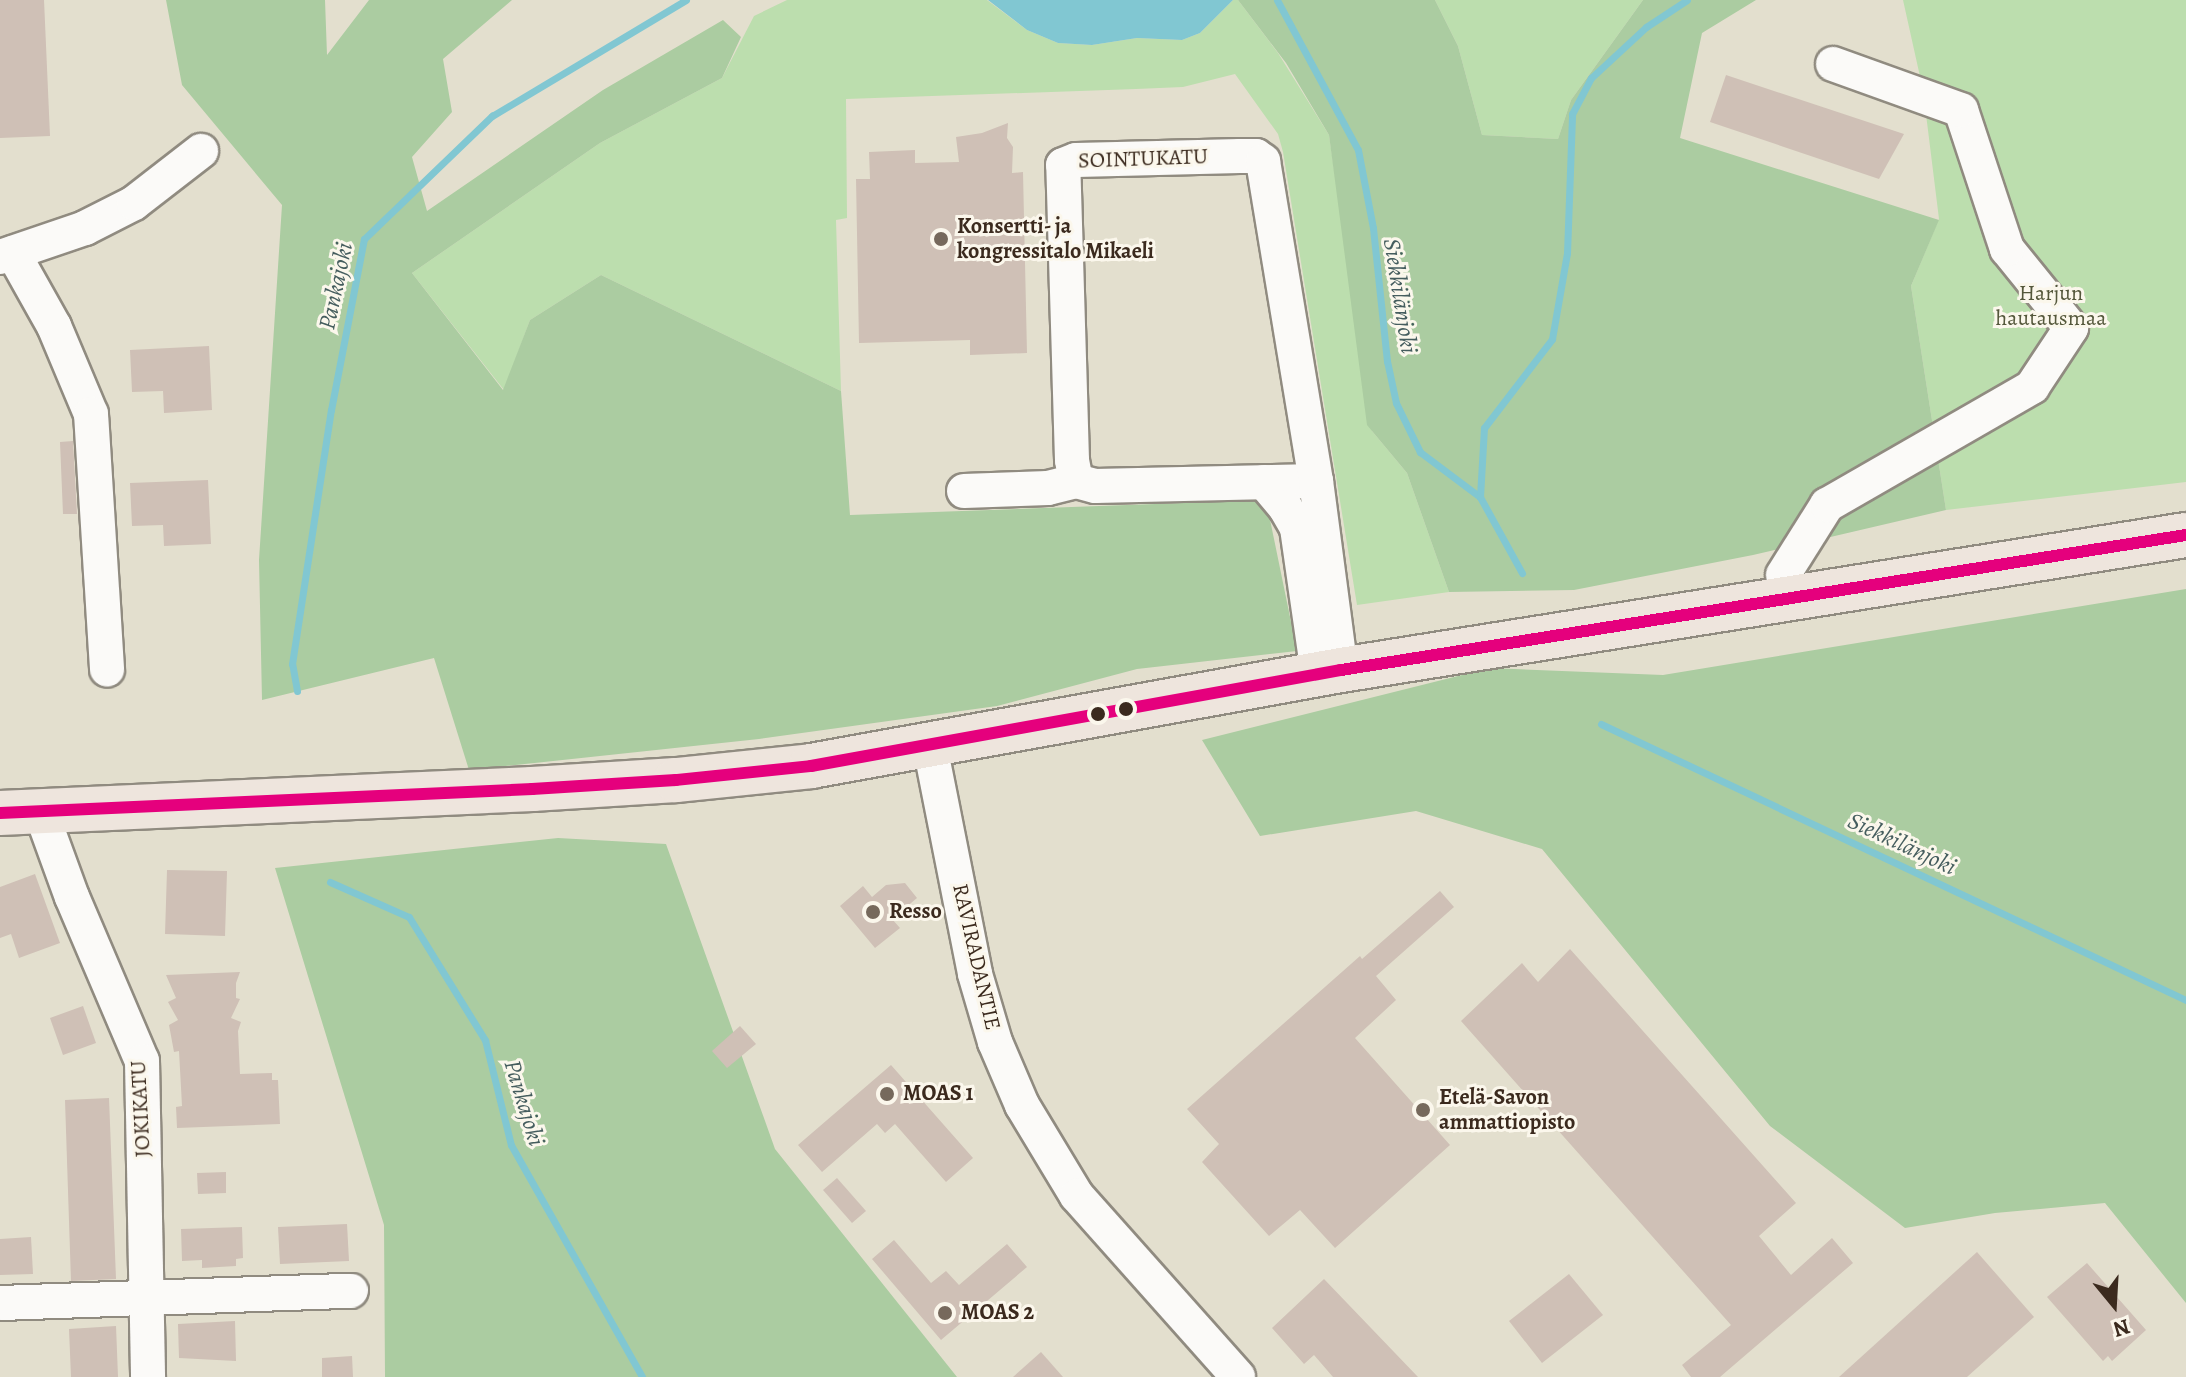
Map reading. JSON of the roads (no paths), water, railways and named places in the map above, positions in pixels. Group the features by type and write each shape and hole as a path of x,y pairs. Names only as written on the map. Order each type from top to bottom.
{"main road":[{"path":"20,812 676,780 811,766 1330,672 2186,535"}],"street":[{"path":"1783,575 1827,505 2032,387 2071,328 2007,249 1961,110 1833,64"},
{"path":"107,669 91,414 54,326 6,255 85,228 134,203 201,151"},
{"name":"SOINTUKATU","path":"1076,481 1072,460 1063,165 1076,160 1256,156 1267,170 1316,481 1330,672"},
{"path":"964,491 1048,488 1076,481 1095,486 1316,481"},
{"path":"1264,482 1285,507 1297,528 1330,672"},
{"name":"RAVIRADANTIE","path":"930,746 975,974 995,1042 1022,1105 1077,1196 1238,1377"},
{"name":"JOKIKATU","path":"20,812 72,897 142,1061 148,1377"},
{"path":"0,1303 351,1291"}],"water":[{"path":"988,0 1233,0 1200,33 1182,40 1137,38 1092,45 1058,43 1027,30"}],"waterway":[{"name":"Pankajoki","path":"297,691 292,664 331,410 364,239 492,116 686,0"},
{"name":"Siekkilänjoki","path":"1277,0 1358,150 1373,228 1387,361 1396,403 1420,452 1480,497 1522,573"},
{"path":"1480,497 1484,428 1552,339 1567,253 1572,114 1591,78 1646,27 1687,0"},
{"name":"Siekkilänjoki","path":"1601,724 2186,1000"},
{"name":"Pankajoki","path":"330,882 409,917 485,1040 511,1145 642,1377"}],"place":[{"name":"Konsertti- ja kongressitalo Mikaeli","path":"941,239"},
{"name":"Resso","path":"873,912"},
{"name":"MOAS 1","path":"887,1094"},
{"name":"Etelä-Savon ammattiopisto","path":"1423,1110"},
{"name":"MOAS 2","path":"945,1313"}],"park label":[{"name":"Harjun hautausmaa","path":"2051,306"}]}
